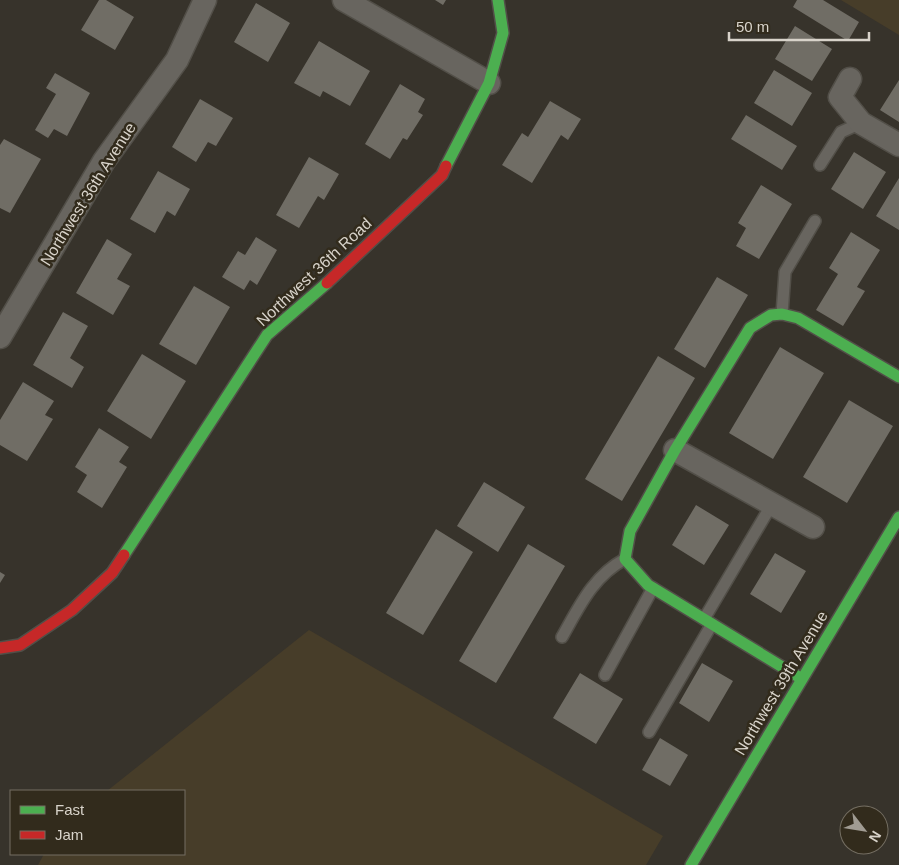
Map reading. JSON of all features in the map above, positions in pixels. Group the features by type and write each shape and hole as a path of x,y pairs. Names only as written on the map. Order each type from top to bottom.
{"street":[{"name":"Northwest 36th Avenue","path":"0,337 104,161 177,60 205,0"},
{"path":"344,0 489,82"},
{"name":"Northwest 36th Road","path":"0,648 20,645 72,610 112,573 267,335 331,279 442,174 489,82 503,33 498,0"},
{"path":"850,79 840,97 861,123 899,145"},
{"path":"802,679 653,588 625,559 630,531 675,450 750,328 771,316 782,314 798,318 899,377"},
{"path":"675,450 813,527"},
{"name":"Northwest 39th Avenue","path":"693,864 899,517"}],"lane":[{"path":"820,165 841,132 861,123"},
{"path":"782,314 785,272 815,221"},
{"path":"649,732 772,504"},
{"path":"562,637 587,593 612,566 625,559"},
{"path":"605,675 653,588"}],"shaded area":[{"path":"841,0 899,0 899,35"},
{"path":"309,630 663,836 646,865 38,865 43,855 185,855 185,790 108,790"}],"building":[{"path":"99,0 106,0 134,17 115,50 81,30"},
{"path":"435,0 446,0 443,5"},
{"path":"797,0 823,0 859,22 848,41 793,7"},
{"path":"256,3 290,23 268,62 234,42"},
{"path":"795,26 832,49 812,81 775,59"},
{"path":"319,41 370,71 350,106 323,91 320,97 294,83"},
{"path":"774,70 812,93 792,126 754,103"},
{"path":"55,73 90,93 67,136 54,129 48,138 35,130 56,94 46,88"},
{"path":"899,80 899,122 880,110"},
{"path":"400,84 425,99 418,112 423,115 407,140 403,138 390,159 365,144"},
{"path":"200,99 233,118 216,146 208,142 196,162 172,147"},
{"path":"550,101 581,119 568,140 561,135 532,183 502,165 522,133 528,137"},
{"path":"746,115 797,146 782,170 731,139"},
{"path":"4,139 41,159 10,213 0,208 0,145"},
{"path":"854,152 886,172 863,209 831,189"},
{"path":"309,157 339,174 324,200 318,196 299,228 276,215"},
{"path":"158,171 190,189 175,216 167,211 155,233 130,219"},
{"path":"899,178 899,230 876,216"},
{"path":"761,185 792,204 759,259 736,246 746,228 738,223"},
{"path":"851,232 880,250 857,287 865,291 843,326 816,310 838,274 829,268"},
{"path":"256,237 277,250 257,285 250,280 244,290 222,277 238,251 245,255"},
{"path":"107,239 132,254 117,279 130,286 113,315 76,293"},
{"path":"717,277 748,295 705,368 674,349"},
{"path":"194,286 230,307 196,365 159,344"},
{"path":"63,312 88,326 70,358 84,367 72,388 33,365"},
{"path":"780,347 824,373 773,459 729,433"},
{"path":"142,354 186,381 151,439 107,411"},
{"path":"658,356 695,378 622,501 585,479"},
{"path":"23,382 54,401 45,415 53,419 27,461 0,445 0,420"},
{"path":"849,400 893,426 847,503 803,477"},
{"path":"99,428 129,447 119,462 127,467 102,508 77,492 87,475 75,467"},
{"path":"484,482 525,507 498,552 457,526"},
{"path":"696,505 729,525 704,565 672,545"},
{"path":"436,529 473,552 423,635 386,613"},
{"path":"528,544 565,566 496,683 459,661"},
{"path":"775,553 806,571 781,613 750,594"},
{"path":"0,572 5,575 0,583"},
{"path":"702,663 733,681 709,722 679,703"},
{"path":"580,673 623,699 596,744 553,718"},
{"path":"660,738 688,755 670,786 642,770"}],"traffic: fast":[{"path":"446,166 489,83 503,33 498,0"},
{"path":"124,555 267,335 327,283"},
{"path":"802,679 648,585 625,559 630,531 675,450 750,328 771,315 782,314 798,318 899,377"},
{"path":"691,865 899,517"}],"traffic: jam":[{"path":"327,283 442,175 446,166"},
{"path":"0,648 20,645 72,610 112,573 124,555"}]}
